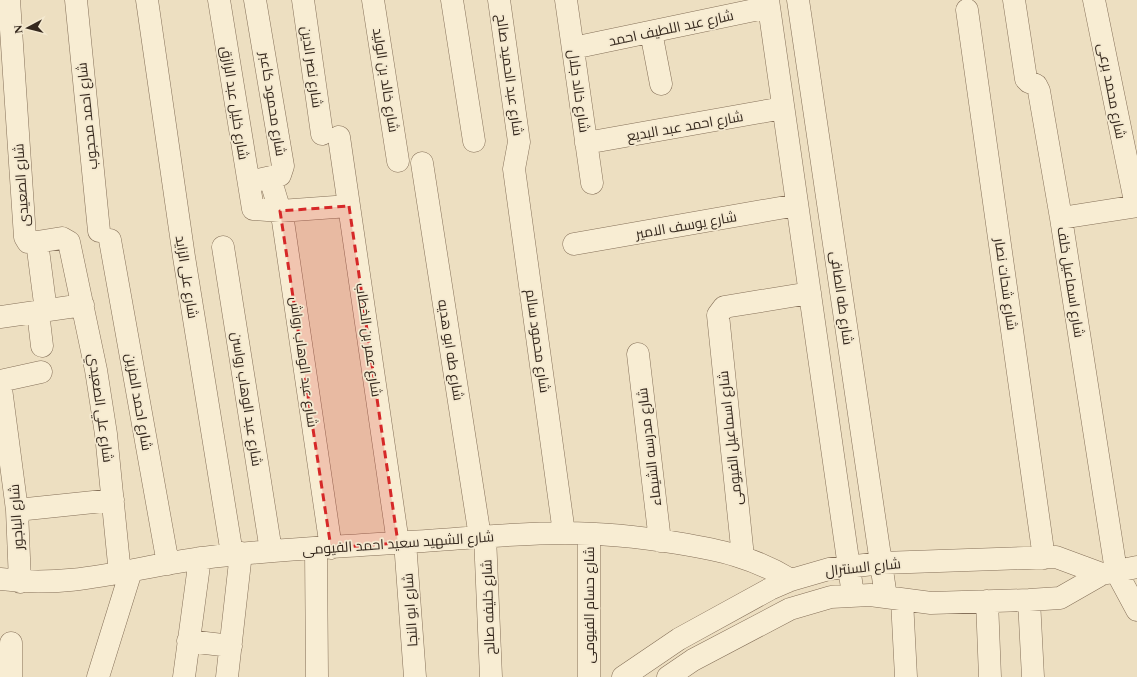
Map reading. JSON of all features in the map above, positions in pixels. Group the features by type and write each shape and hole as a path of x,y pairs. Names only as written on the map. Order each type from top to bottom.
{"street":[{"path":"6,48 9,0"},
{"name":"شارع احمد محجوب","path":"76,0 104,235"},
{"name":"شارع على الزايد","path":"147,0 184,257 236,554 231,646 227,677"},
{"name":"شارع خليل عبد الرازق","path":"220,0 251,206 256,210 280,211"},
{"name":"شارع محمود كاعبر","path":"255,0 282,159 282,171 280,175 270,178"},
{"name":"شارع نصر الدين","path":"302,0 331,136"},
{"name":"شارع خالد بن الوليد","path":"373,0 398,161"},
{"path":"452,0 474,141"},
{"name":"شارع عبد الحميد صالح","path":"499,0 518,132 518,150"},
{"name":"شارع خالد جلال","path":"566,0 592,183"},
{"name":"شارع طه الصافى","path":"798,0 882,563 894,598 906,677"},
{"name":"شارع اسماعيل خلف","path":"1014,0 1026,79 1036,85 1039,91 1062,218 1119,571 1137,610"},
{"name":"شارع محمد برعى","path":"1094,0 1136,206"},
{"path":"768,4 853,595"},
{"name":"شارع عبد اللطيف احمد","path":"573,48 650,32 768,4"},
{"name":"شارع شحات نصار","path":"967,10 1044,558"},
{"path":"650,32 661,84"},
{"name":"شارع الصعيدى","path":"6,48 25,237 28,242 37,242 42,311 42,346"},
{"name":"شارع احمد عبد البديع","path":"586,143 784,108"},
{"name":"شارع عمر بن الخطاب","path":"331,136 349,206 402,542"},
{"name":"شارع محمود سالم","path":"518,150 514,169 564,533"},
{"name":"شارع طه ابو هديه","path":"422,163 483,537"},
{"path":"247,182 270,178"},
{"name":"شارع عبد الوهاب رواش","path":"270,178 280,211 324,548 317,677"},
{"name":"شارع يوسف الامير","path":"574,244 797,205"},
{"path":"280,211 349,206"},
{"path":"1062,218 1136,206"},
{"name":"شارع احمد المزين","path":"104,235 168,564"},
{"name":"شارع علي الصعيدي","path":"37,242 62,238 67,240 70,245 83,305 106,434 113,500 126,572"},
{"name":"شارع عبد الوهاب رواسن","path":"223,247 271,551"},
{"name":"شارع اسماعيل الفيومى","path":"743,557 718,320 720,310 724,307 810,293"},
{"path":"0,317 83,305"},
{"name":"شارع مدرسه الشيماء","path":"638,354 660,540"},
{"path":"0,381 41,372"},
{"name":"شارع الباجور","path":"0,381 17,510 10,580"},
{"path":"17,510 113,500"},
{"name":"شارع الشهيد سعيد احمد الفيومى","path":"10,580 70,582 200,558 236,554 402,542 564,533 660,540 743,557 773,570 791,580"},
{"name":"شارع حسام الفيومى","path":"588,677 589,534"},
{"name":"شارع خليفه صالح","path":"483,537 491,677"},
{"name":"شارع ابو النجا","path":"402,542 415,677"},
{"name":"شارع السنترال","path":"623,677 679,639 750,599 791,580 849,566 882,563 1056,557 1119,571"},
{"path":"184,677 200,558"},
{"name":"شارع السنترال","path":"668,677 693,660 790,609 824,598 853,595 931,603 1060,598 1119,571"},
{"path":"98,677 126,572"},
{"path":"1029,600 1033,677"},
{"path":"987,601 990,677"},
{"path":"188,641 231,646"},
{"path":"11,643 11,677"}],"highlighted area":[{"path":"349,206 398,543 331,548 280,211"}]}
